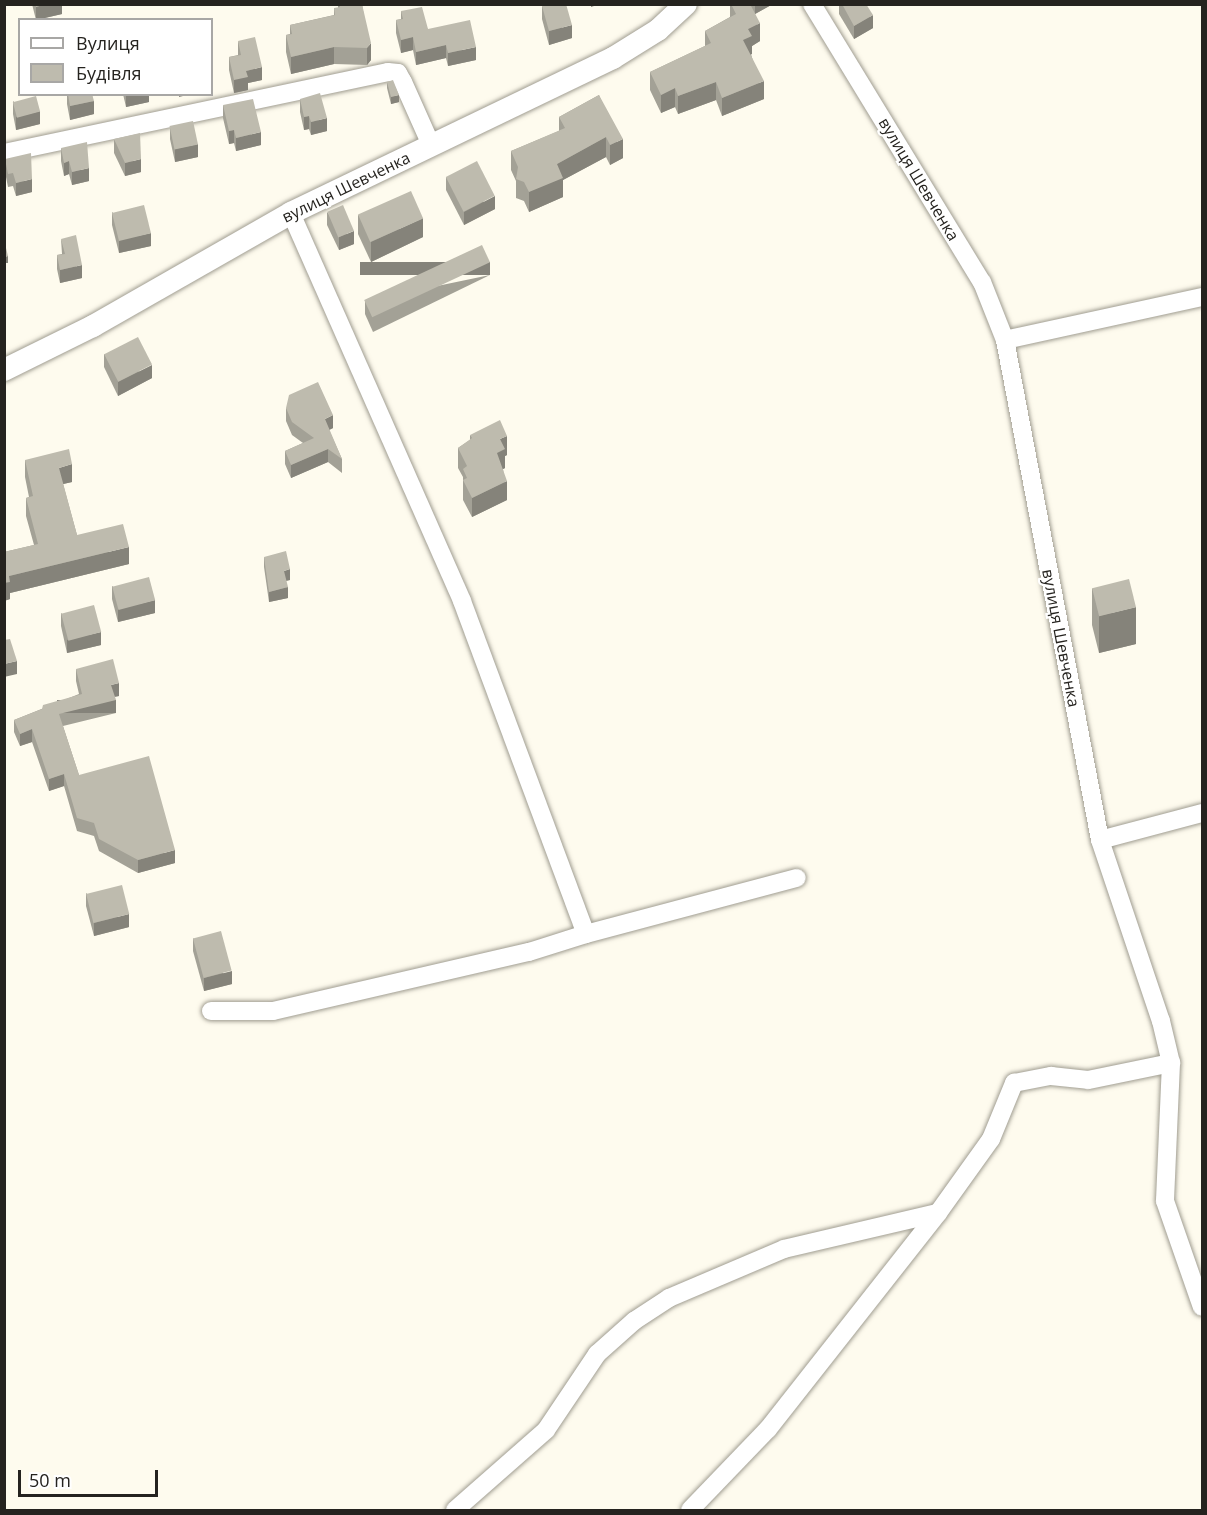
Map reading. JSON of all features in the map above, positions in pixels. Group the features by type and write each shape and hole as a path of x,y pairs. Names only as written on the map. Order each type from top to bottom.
{"street":[{"name":"вулиця Шевченка","path":"4,370 93,326 291,213 613,58 658,30 686,4"},
{"name":"вулиця Шевченка","path":"812,4 982,282 1005,340 1100,840 1161,1021 1171,1063 1165,1201 1203,1307"},
{"path":"4,153 388,72 398,73 431,146"},
{"path":"291,213 462,601 586,934"},
{"path":"1005,340 1203,297"},
{"path":"1100,840 1203,813"},
{"path":"212,1011 273,1011 529,952 586,934 796,878"},
{"path":"690,1510 775,1421 938,1213 991,1139 1014,1083 1051,1076 1088,1080 1171,1063"},
{"path":"455,1510 546,1430 597,1354 634,1321 669,1298 714,1275 784,1249 938,1213"}],"building":[{"path":"339,4 362,4 371,43 367,48 334,47 291,57 286,35 292,34 290,25 335,15 334,8 340,7"},
{"path":"566,4 572,25 549,31 542,6"},
{"path":"731,4 750,4 760,23 748,29 752,36 743,40 764,81 722,98 716,82 678,96 675,88 661,95 650,72 711,43 705,31 736,14"},
{"path":"842,4 866,4 873,15 854,26"},
{"path":"422,7 428,29 470,20 476,47 448,53 446,45 416,52 413,37 401,40 396,20 403,19 401,11"},
{"path":"255,37 262,67 246,71 248,77 234,80 229,57 241,55 238,41"},
{"path":"393,80 399,95 391,97 387,82"},
{"path":"320,93 327,118 311,122 309,116 304,117 300,99"},
{"path":"599,95 623,139 610,145 606,137 557,164 563,178 529,192 524,182 516,179 518,167 511,151 565,128 559,117"},
{"path":"36,96 40,111 17,118 13,102"},
{"path":"68,96 93,96 94,101 70,106"},
{"path":"253,99 261,132 236,138 234,130 229,131 223,105"},
{"path":"193,121 198,144 175,149 170,126"},
{"path":"140,133 141,159 125,163 114,139"},
{"path":"87,142 89,168 72,172 69,161 64,163 61,148"},
{"path":"31,153 32,179 16,183 13,173 8,174 5,159"},
{"path":"477,161 495,196 464,212 446,177"},
{"path":"411,191 423,218 370,242 358,215"},
{"path":"144,205 151,233 119,241 112,213"},
{"path":"343,205 354,231 338,237 327,212"},
{"path":"76,235 82,265 60,270 57,255 65,254 61,239"},
{"path":"4,240 8,256 4,257"},
{"path":"482,245 490,262 372,317 364,300"},
{"path":"138,337 152,365 118,382 104,354"},
{"path":"318,382 333,415 325,419 342,459 328,449 291,465 285,451 314,438 292,422 286,408 289,395"},
{"path":"500,420 507,436 500,439 505,449 497,453 507,481 472,498 463,480 467,478 463,469 467,466 458,448 472,438 470,435"},
{"path":"69,449 72,464 59,468 77,535 123,524 129,547 9,576 10,582 4,583 4,552 38,544 26,498 33,496 25,460"},
{"path":"286,551 290,569 284,571 288,587 269,592 264,557"},
{"path":"149,577 155,600 119,610 112,587"},
{"path":"1129,579 1136,607 1099,616 1092,588"},
{"path":"94,605 101,632 68,641 61,614"},
{"path":"10,639 17,661 4,664 4,640"},
{"path":"113,659 119,683 111,685 116,700 59,714 79,775 149,756 175,850 138,860 99,839 94,823 77,818 64,774 49,779 32,729 20,734 14,720 42,709 43,705 82,694 76,669"},
{"path":"122,885 129,914 93,923 86,894"},
{"path":"221,931 232,971 204,978 193,939"}]}
